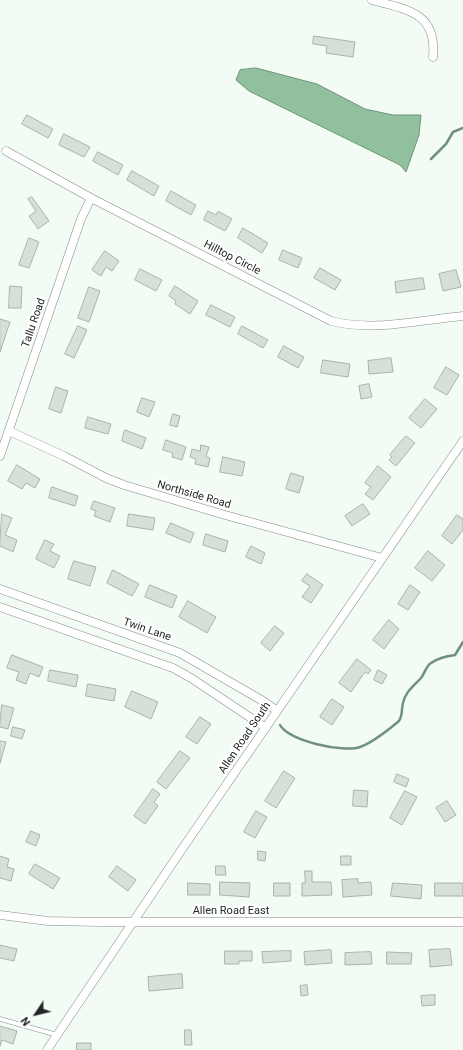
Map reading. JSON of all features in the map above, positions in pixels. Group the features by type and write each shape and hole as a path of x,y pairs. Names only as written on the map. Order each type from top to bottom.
{"street":[{"path":"372,0 414,12 427,24 434,43 433,57"},
{"name":"Hilltop Circle","path":"6,151 91,198 331,322 347,326 366,326 463,316"},
{"name":"Tallu Road","path":"0,456 81,219 91,198"},
{"name":"Northside Road","path":"8,431 57,452 106,478 124,485 225,515 382,558"},
{"name":"Allen Road South","path":"47,1050 277,711 463,441"},
{"name":"Twin Lane","path":"0,589 180,653 263,701 277,711"},
{"path":"0,607 173,668 191,678 266,728"},
{"name":"Allen Road East","path":"0,916 48,921 463,922"}],"lane":[{"path":"0,1019 57,1035"}],"shaded area":[{"path":"256,68 317,84 365,109 393,115 421,115 419,135 406,172 400,165 249,91 236,80 240,70"}],"building":[{"path":"314,36 355,42 353,57 326,53 327,46 313,44"},
{"path":"27,115 53,129 48,138 22,124"},
{"path":"64,134 90,147 84,157 59,145"},
{"path":"98,152 123,165 118,175 93,161"},
{"path":"132,171 159,186 154,196 127,180"},
{"path":"171,191 196,205 191,215 166,201"},
{"path":"32,197 49,221 38,229 29,216 36,211 28,199"},
{"path":"208,211 216,215 218,211 232,219 225,231 204,220"},
{"path":"243,228 268,243 262,253 238,238"},
{"path":"29,238 39,242 29,268 19,265"},
{"path":"283,250 302,258 298,268 279,260"},
{"path":"105,251 119,261 112,271 106,267 101,276 92,270"},
{"path":"320,268 341,280 335,290 314,278"},
{"path":"140,269 162,280 156,291 135,280"},
{"path":"456,270 461,287 443,291 439,274"},
{"path":"423,278 425,289 396,293 395,282"},
{"path":"10,286 22,287 21,308 9,308"},
{"path":"175,286 198,301 190,314 175,304 176,301 169,296"},
{"path":"89,287 100,291 89,322 78,318"},
{"path":"211,305 235,317 230,327 206,315"},
{"path":"0,319 10,322 0,352"},
{"path":"78,326 87,330 74,358 65,354"},
{"path":"242,326 268,340 263,348 238,334"},
{"path":"284,346 304,357 298,368 278,357"},
{"path":"391,358 393,372 369,374 368,361"},
{"path":"323,360 350,364 348,377 321,373"},
{"path":"446,367 459,375 447,395 434,388"},
{"path":"369,384 372,397 361,399 359,386"},
{"path":"56,387 68,391 61,413 49,409"},
{"path":"142,398 155,402 149,417 137,412"},
{"path":"425,399 437,409 421,428 409,418"},
{"path":"173,414 180,416 177,427 170,425"},
{"path":"88,417 111,424 108,434 85,428"},
{"path":"125,430 146,438 142,449 122,441"},
{"path":"406,436 415,443 396,466 389,460 392,457 390,455"},
{"path":"166,440 186,447 182,460 172,457 173,453 163,450"},
{"path":"201,445 209,447 206,457 210,458 208,467 195,464 196,459 190,457 192,449 200,451"},
{"path":"223,457 245,462 242,476 220,472"},
{"path":"17,465 40,479 35,488 26,483 22,489 8,481"},
{"path":"378,466 391,477 373,500 365,494 371,487 365,483"},
{"path":"291,473 304,477 299,493 286,489"},
{"path":"52,487 78,496 75,506 49,498"},
{"path":"94,501 115,508 110,522 94,516 96,511 91,509"},
{"path":"363,504 370,514 352,526 345,516"},
{"path":"2,514 12,518 5,535 17,540 13,552 0,546"},
{"path":"129,514 155,518 153,530 127,526"},
{"path":"457,515 463,519 463,530 452,544 442,536"},
{"path":"171,523 194,533 190,543 166,533"},
{"path":"206,534 228,541 225,552 203,545"},
{"path":"45,540 54,544 50,551 60,556 54,568 36,559"},
{"path":"251,546 265,553 261,564 246,557"},
{"path":"428,551 445,565 432,581 415,568"},
{"path":"74,561 96,567 90,586 68,579"},
{"path":"113,570 139,584 132,596 107,583"},
{"path":"307,574 323,585 311,603 302,597 310,586 302,581"},
{"path":"150,585 177,596 172,608 145,597"},
{"path":"410,585 420,592 408,610 398,604"},
{"path":"188,601 216,617 207,633 179,617"},
{"path":"389,620 399,629 384,649 373,640"},
{"path":"275,626 284,633 270,651 261,643"},
{"path":"12,655 43,667 39,677 30,673 26,684 16,680 19,672 7,668"},
{"path":"357,659 371,670 368,674 365,672 351,692 339,683"},
{"path":"50,670 78,675 76,687 48,681"},
{"path":"378,670 387,675 382,684 374,680"},
{"path":"88,684 116,689 114,701 86,696"},
{"path":"132,691 158,702 151,719 125,707"},
{"path":"332,699 344,707 332,725 320,717"},
{"path":"2,705 14,708 8,729 0,727"},
{"path":"200,717 211,724 197,744 186,737"},
{"path":"13,727 25,730 22,739 11,736"},
{"path":"0,741 6,742 0,763"},
{"path":"180,751 190,758 166,789 157,782"},
{"path":"284,771 295,778 276,808 265,801"},
{"path":"397,774 409,779 406,787 394,782"},
{"path":"153,789 160,794 154,802 158,806 145,824 134,816"},
{"path":"354,790 368,791 367,807 353,806"},
{"path":"405,791 417,797 402,825 390,818"},
{"path":"447,801 456,815 445,822 436,808"},
{"path":"256,811 267,817 255,838 244,832"},
{"path":"31,831 40,835 36,846 26,842"},
{"path":"258,851 266,852 265,861 258,860"},
{"path":"0,856 9,859 7,867 14,869 11,881 0,878"},
{"path":"341,856 351,856 351,865 341,865"},
{"path":"35,864 60,878 53,889 29,874"},
{"path":"117,866 136,880 128,891 109,877"},
{"path":"216,866 225,866 226,875 216,875"},
{"path":"305,871 312,871 312,882 331,882 332,895 302,896 302,883 305,883"},
{"path":"358,879 358,883 371,882 372,895 343,897 342,880"},
{"path":"220,882 250,883 249,897 220,895"},
{"path":"188,883 210,884 210,895 188,895"},
{"path":"274,883 290,883 290,896 274,896"},
{"path":"393,883 422,885 421,899 391,896"},
{"path":"435,883 463,883 463,896 435,896"},
{"path":"0,945 17,949 14,961 0,958"},
{"path":"450,949 452,965 430,967 429,950"},
{"path":"331,950 332,963 305,965 304,952"},
{"path":"225,951 252,951 252,961 239,961 239,964 225,964"},
{"path":"291,951 291,961 263,963 262,952"},
{"path":"371,952 372,964 345,965 345,953"},
{"path":"387,952 412,953 411,964 387,964"},
{"path":"182,974 183,988 149,991 148,977"},
{"path":"307,985 308,995 301,996 300,986"},
{"path":"435,995 435,1005 422,1006 421,996"},
{"path":"0,1026 17,1031 13,1044 2,1040 0,1046"},
{"path":"185,1030 191,1030 192,1045 185,1045"},
{"path":"77,1043 91,1043 91,1050 77,1050"}],"waterway":[{"path":"431,159 446,144 453,132 463,128"},
{"path":"280,725 285,731 294,736 317,744 342,748 360,747 365,745 381,736 399,721 404,699 410,689 421,678 429,664 455,655 463,642"}]}
